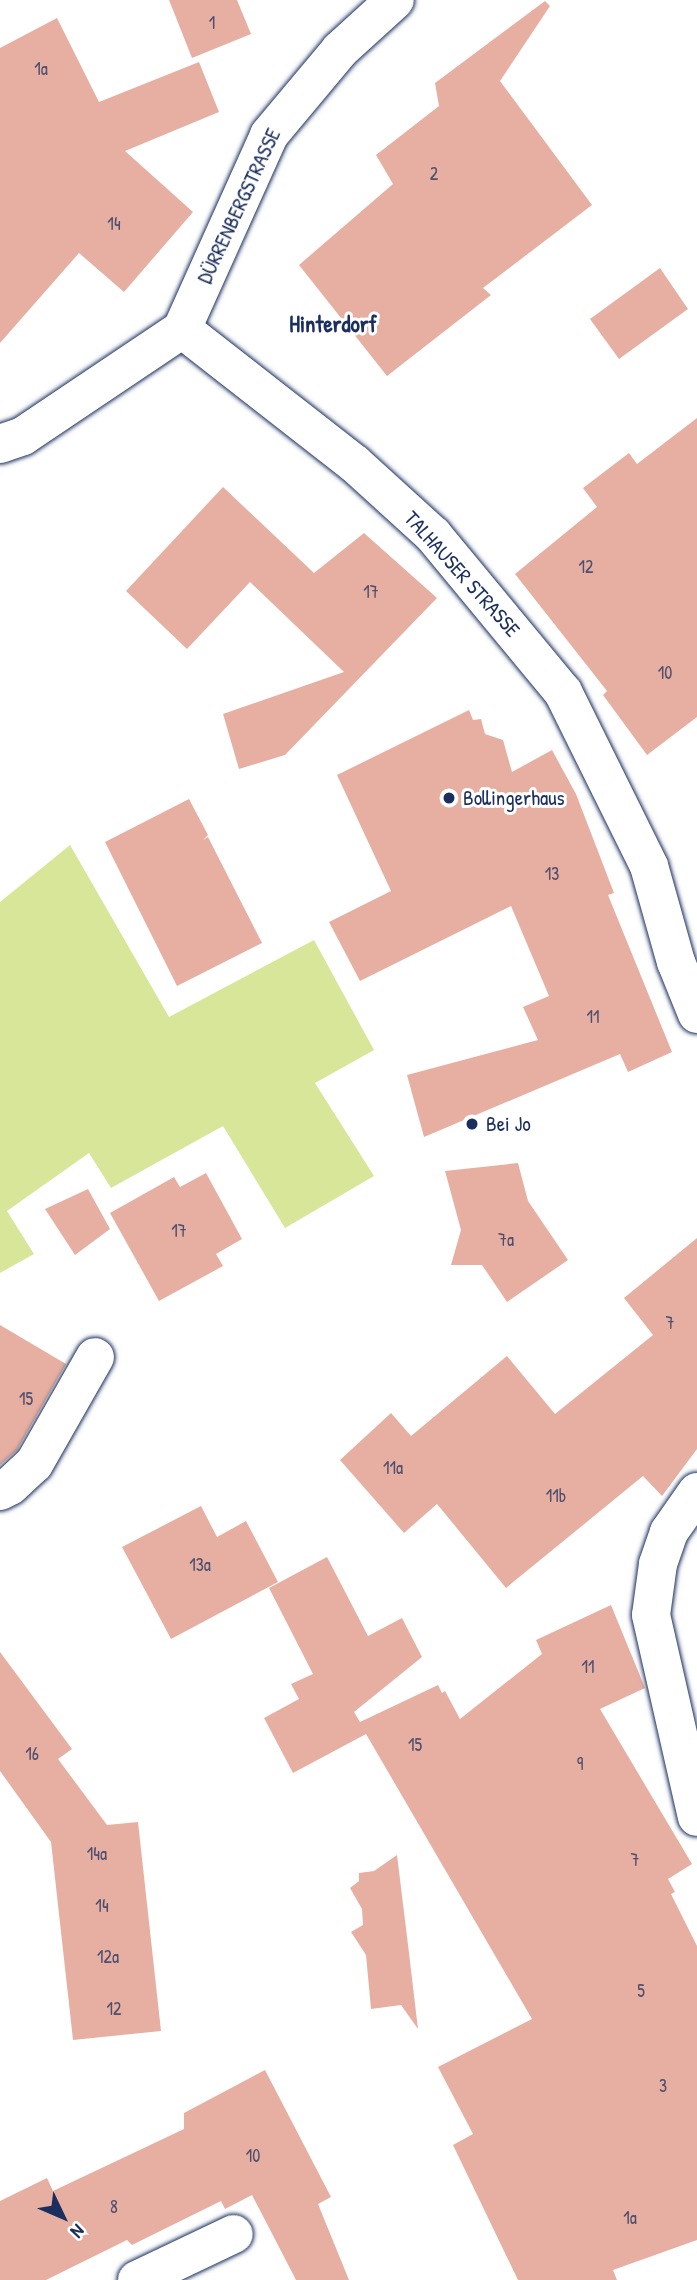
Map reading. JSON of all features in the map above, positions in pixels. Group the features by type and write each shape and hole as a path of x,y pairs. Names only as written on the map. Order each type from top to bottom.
{"street":[{"name":"DÜRRENBERGSTRASSE","path":"182,329 269,135 340,50 395,0"},
{"path":"0,444 23,436 182,329"},
{"name":"TALHAUSER STRASSE","path":"182,329 355,464 433,535 563,692 649,866 676,962 697,1014"},
{"path":"0,1491 10,1486 34,1464 95,1357"},
{"path":"697,1492 669,1532 658,1564 651,1615 697,1817"},
{"path":"137,2280 234,2234"}],"green space":[{"path":"70,845 169,1017 314,940 374,1050 315,1083 374,1176 285,1228 223,1126 111,1188 89,1153 7,1211 34,1254 0,1273 0,902"}],"building":[{"path":"169,0 237,0 251,34 192,58"},
{"path":"545,1 550,6 500,81 592,205 483,288 491,295 387,376 299,265 393,184 376,155 439,106 435,83"},
{"path":"57,18 99,102 199,62 219,112 125,151 193,212 124,292 79,253 0,343 0,48"},
{"path":"660,268 688,309 619,359 590,319"},
{"path":"697,418 697,717 647,755 603,695 607,691 515,574 597,507 583,488 629,453 637,464"},
{"path":"223,487 314,573 364,533 437,598 285,755 239,769 223,714 344,672 250,582 187,649 126,591"},
{"path":"469,710 473,720 481,719 485,734 503,740 512,772 552,750 576,794 614,893 608,895 672,1052 628,1072 620,1054 424,1137 407,1075 538,1040 523,1007 549,996 511,906 360,981 329,922 391,891 337,775"},
{"path":"189,799 208,835 203,840 208,837 262,943 177,986 105,842"},
{"path":"518,1163 528,1201 568,1260 507,1302 482,1265 451,1265 461,1230 445,1171"},
{"path":"206,1173 242,1239 216,1254 223,1266 159,1301 110,1213 174,1177 180,1187"},
{"path":"88,1189 110,1229 75,1255 45,1209"},
{"path":"697,1238 697,1449 662,1496 643,1476 506,1588 437,1504 404,1533 340,1460 391,1413 411,1436 507,1356 555,1414 653,1335 624,1298"},
{"path":"0,1325 66,1364 17,1450 0,1465"},
{"path":"201,1506 217,1537 246,1521 278,1582 171,1639 122,1547"},
{"path":"327,1557 368,1636 402,1618 422,1657 354,1712 360,1722 438,1685 442,1693 445,1691 460,1719 542,1654 536,1640 611,1605 645,1688 600,1709 692,1864 668,1879 675,1892 671,1894 697,1946 697,2240 613,2270 617,2280 518,2280 453,2145 473,2134 438,2067 532,2019 366,1734 293,1773 264,1718 299,1699 291,1684 313,1674 269,1588"},
{"path":"0,1652 72,1749 58,1759 107,1825 138,1822 161,2031 73,2040 51,1842 0,1771"},
{"path":"397,1855 418,2029 401,2005 371,2009 366,1955 351,1932 363,1925 362,1909 350,1888 359,1881 359,1873 374,1871"},
{"path":"265,2070 331,2197 318,2204 349,2280 296,2280 252,2195 225,2209 221,2201 132,2245 127,2240 46,2280 0,2280 0,2201 47,2178 53,2191 184,2129 184,2113"}],"place":[{"name":"Bollingerhaus","path":"449,798"},
{"name":"Bei Jo","path":"472,1124"}],"district":[{"name":"Hinterdorf","path":"333,324"}]}
